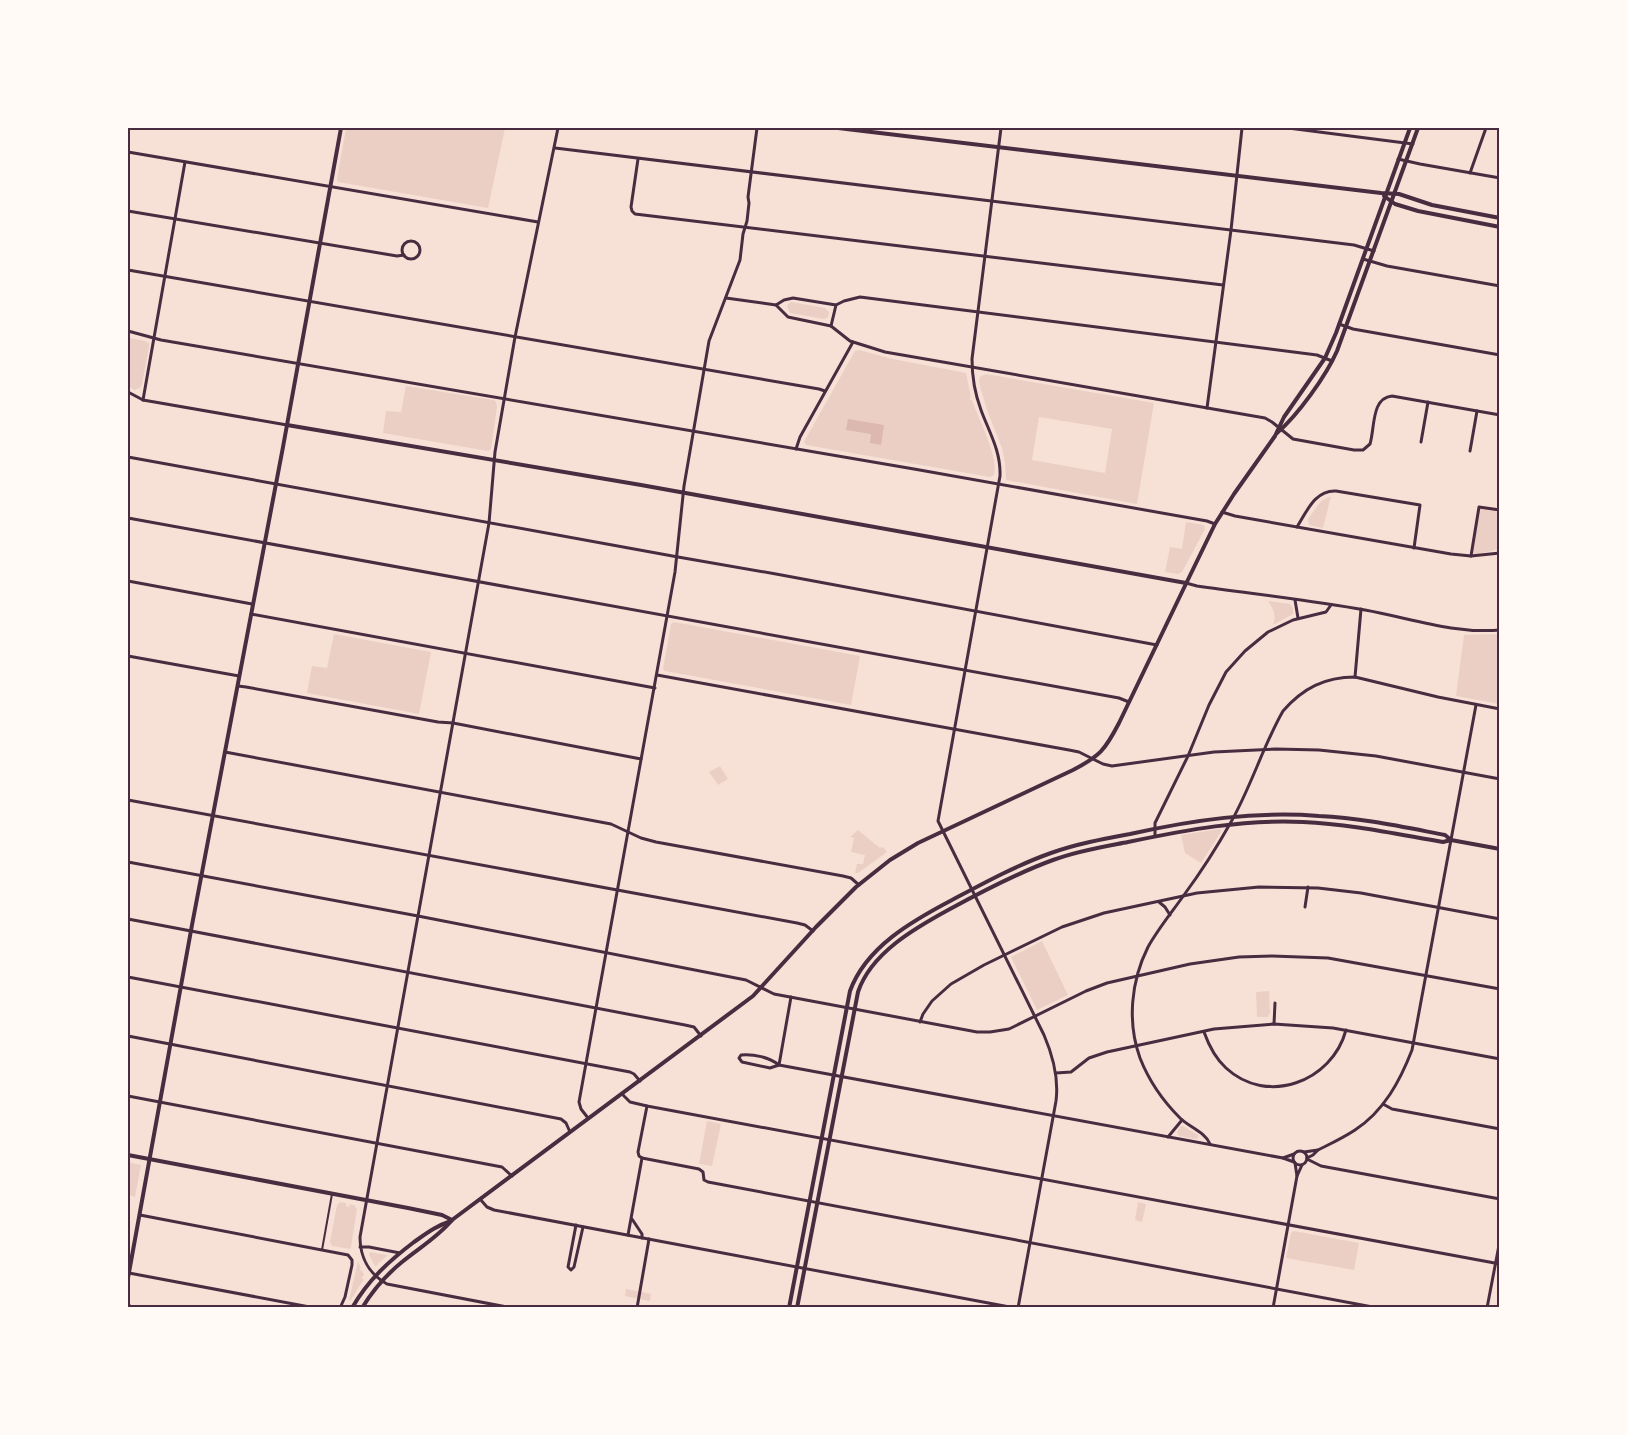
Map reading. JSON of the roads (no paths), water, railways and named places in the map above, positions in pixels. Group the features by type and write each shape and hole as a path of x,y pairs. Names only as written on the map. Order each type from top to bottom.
{"street":[{"path":"128,1278 340,128"},
{"path":"512,1308 394,1287 375,1276 365,1262 360,1247 360,1233 489,523 494,459 515,336 558,128"},
{"path":"589,1119 579,1104 678,557 693,431 709,340 740,260 757,128"},
{"path":"837,128 1237,175 1386,195 1395,194 1441,207 1500,218"},
{"path":"480,1199 487,1207 494,1210 1017,1308 1057,1095 1056,1073 1050,1049 942,831 938,818 999,484 998,453 978,402 972,367 1001,128"},
{"path":"1207,408 1242,128"},
{"path":"1288,128 1413,144"},
{"path":"363,1308 382,1281 403,1261 442,1232 452,1220 750,999 859,885 894,857 1101,753 1129,702 1215,524 1325,358 1410,128"},
{"path":"1280,429 1290,422 1332,362 1347,327 1418,128"},
{"path":"1470,173 1486,128"},
{"path":"554,148 1354,244 1374,251"},
{"path":"128,152 538,222"},
{"path":"638,159 632,211 635,214 1223,285"},
{"path":"1398,159 1500,178"},
{"path":"143,400 185,162"},
{"path":"1386,195 1395,204 1430,214 1500,227"},
{"path":"128,211 398,256 404,255 411,259 417,257 420,249 418,244 413,242 405,244 402,250 404,255"},
{"path":"1363,259 1394,267 1500,286"},
{"path":"128,270 825,391"},
{"path":"726,297 776,305 788,317 831,326 848,340 885,352 1265,418 1290,437 1298,440 1354,450 1363,450 1369,446 1377,407 1382,399 1392,396 1500,415"},
{"path":"776,305 793,298 836,305 860,297 1317,355 1332,362"},
{"path":"831,326 836,305"},
{"path":"1339,324 1500,356"},
{"path":"128,333 999,484 1198,519 1215,524"},
{"path":"796,449 853,342"},
{"path":"128,392 143,400 494,459 1197,586 1361,609 1456,630 1500,630"},
{"path":"1421,442 1428,402"},
{"path":"1470,451 1477,411"},
{"path":"128,457 1157,645"},
{"path":"1297,527 1316,498 1326,491 1336,490 1420,505 1414,548"},
{"path":"1471,556 1479,507 1500,510"},
{"path":"1222,512 1233,516 1451,554 1471,556 1500,553"},
{"path":"128,518 1119,698 1129,702"},
{"path":"128,581 252,604"},
{"path":"1295,600 1298,618"},
{"path":"1155,836 1155,823 1188,756 1209,705 1231,667 1245,651 1268,632 1298,618 1326,612 1331,605"},
{"path":"1356,677 1361,609"},
{"path":"252,614 655,687"},
{"path":"128,656 239,676"},
{"path":"657,675 1074,751 1112,766 1221,752 1304,749 1348,752 1500,779"},
{"path":"1210,1144 1208,1139 1182,1120 1162,1099 1146,1073 1136,1045 1133,1027 1135,982 1149,946 1230,824 1283,711 1316,684 1327,680 1356,677 1500,709"},
{"path":"238,686 453,723 641,759"},
{"path":"1282,1158 1297,1152 1317,1150 1357,1129 1383,1104 1402,1075 1413,1043 1476,705"},
{"path":"225,752 440,794 611,824 641,838 656,842 843,876 851,878 859,885"},
{"path":"128,800 802,924 813,931"},
{"path":"789,1308 850,991 865,962 899,932 972,890 1050,853 1193,821 1282,814 1337,817 1445,835 1451,840"},
{"path":"1336,824 1337,817"},
{"path":"797,1308 854,1009 862,981 876,960 917,929 948,910 1028,870 1062,857 1155,836 1230,824 1276,822 1336,824 1500,849"},
{"path":"128,862 607,952 746,980 770,993 791,998 977,1032 1009,1029 1096,987 1116,980 1212,960 1272,956 1328,958 1500,989"},
{"path":"1305,907 1308,887"},
{"path":"921,1022 929,1004 945,989 972,971 1062,927 1084,918 1185,895 1235,888 1308,887 1349,891 1500,919"},
{"path":"1157,901 1170,915"},
{"path":"128,919 690,1026 695,1028 701,1036"},
{"path":"128,977 632,1073 640,1081"},
{"path":"779,1065 791,998"},
{"path":"1274,1024 1275,1003"},
{"path":"1056,1073 1072,1071 1085,1060 1098,1054 1136,1045 1232,1027 1274,1024 1346,1030 1500,1059"},
{"path":"1204,1032 1215,1055 1232,1073 1253,1083 1275,1086 1300,1082 1318,1072 1338,1052 1346,1030"},
{"path":"128,1036 561,1119 570,1132"},
{"path":"779,1065 770,1068 742,1062 739,1058 744,1054 772,1059 779,1065 834,1076 1210,1144 1282,1158 1303,1165"},
{"path":"622,1094 630,1102 647,1106 1497,1264"},
{"path":"128,1096 502,1167 512,1176"},
{"path":"1383,1104 1392,1109 1500,1129"},
{"path":"647,1106 638,1154 640,1157 699,1169 703,1172 704,1180 710,1182 1378,1308"},
{"path":"1168,1137 1182,1120"},
{"path":"1273,1308 1297,1176 1307,1159 1317,1150"},
{"path":"1304,1152 1307,1159 1321,1167 1500,1199"},
{"path":"1294,1154 1297,1176"},
{"path":"128,1155 440,1214 452,1220"},
{"path":"628,1235 642,1158"},
{"path":"322,1250 333,1194"},
{"path":"139,1215 346,1254 351,1257 352,1262 345,1297 340,1308"},
{"path":"631,1218 642,1234 642,1238"},
{"path":"352,1308 375,1276 400,1253 437,1226 452,1220"},
{"path":"576,1226 568,1267 571,1270 574,1268 582,1227"},
{"path":"637,1308 649,1239"},
{"path":"1487,1308 1500,1240"},
{"path":"360,1247 400,1253"},
{"path":"129,1273 315,1308"}]}
